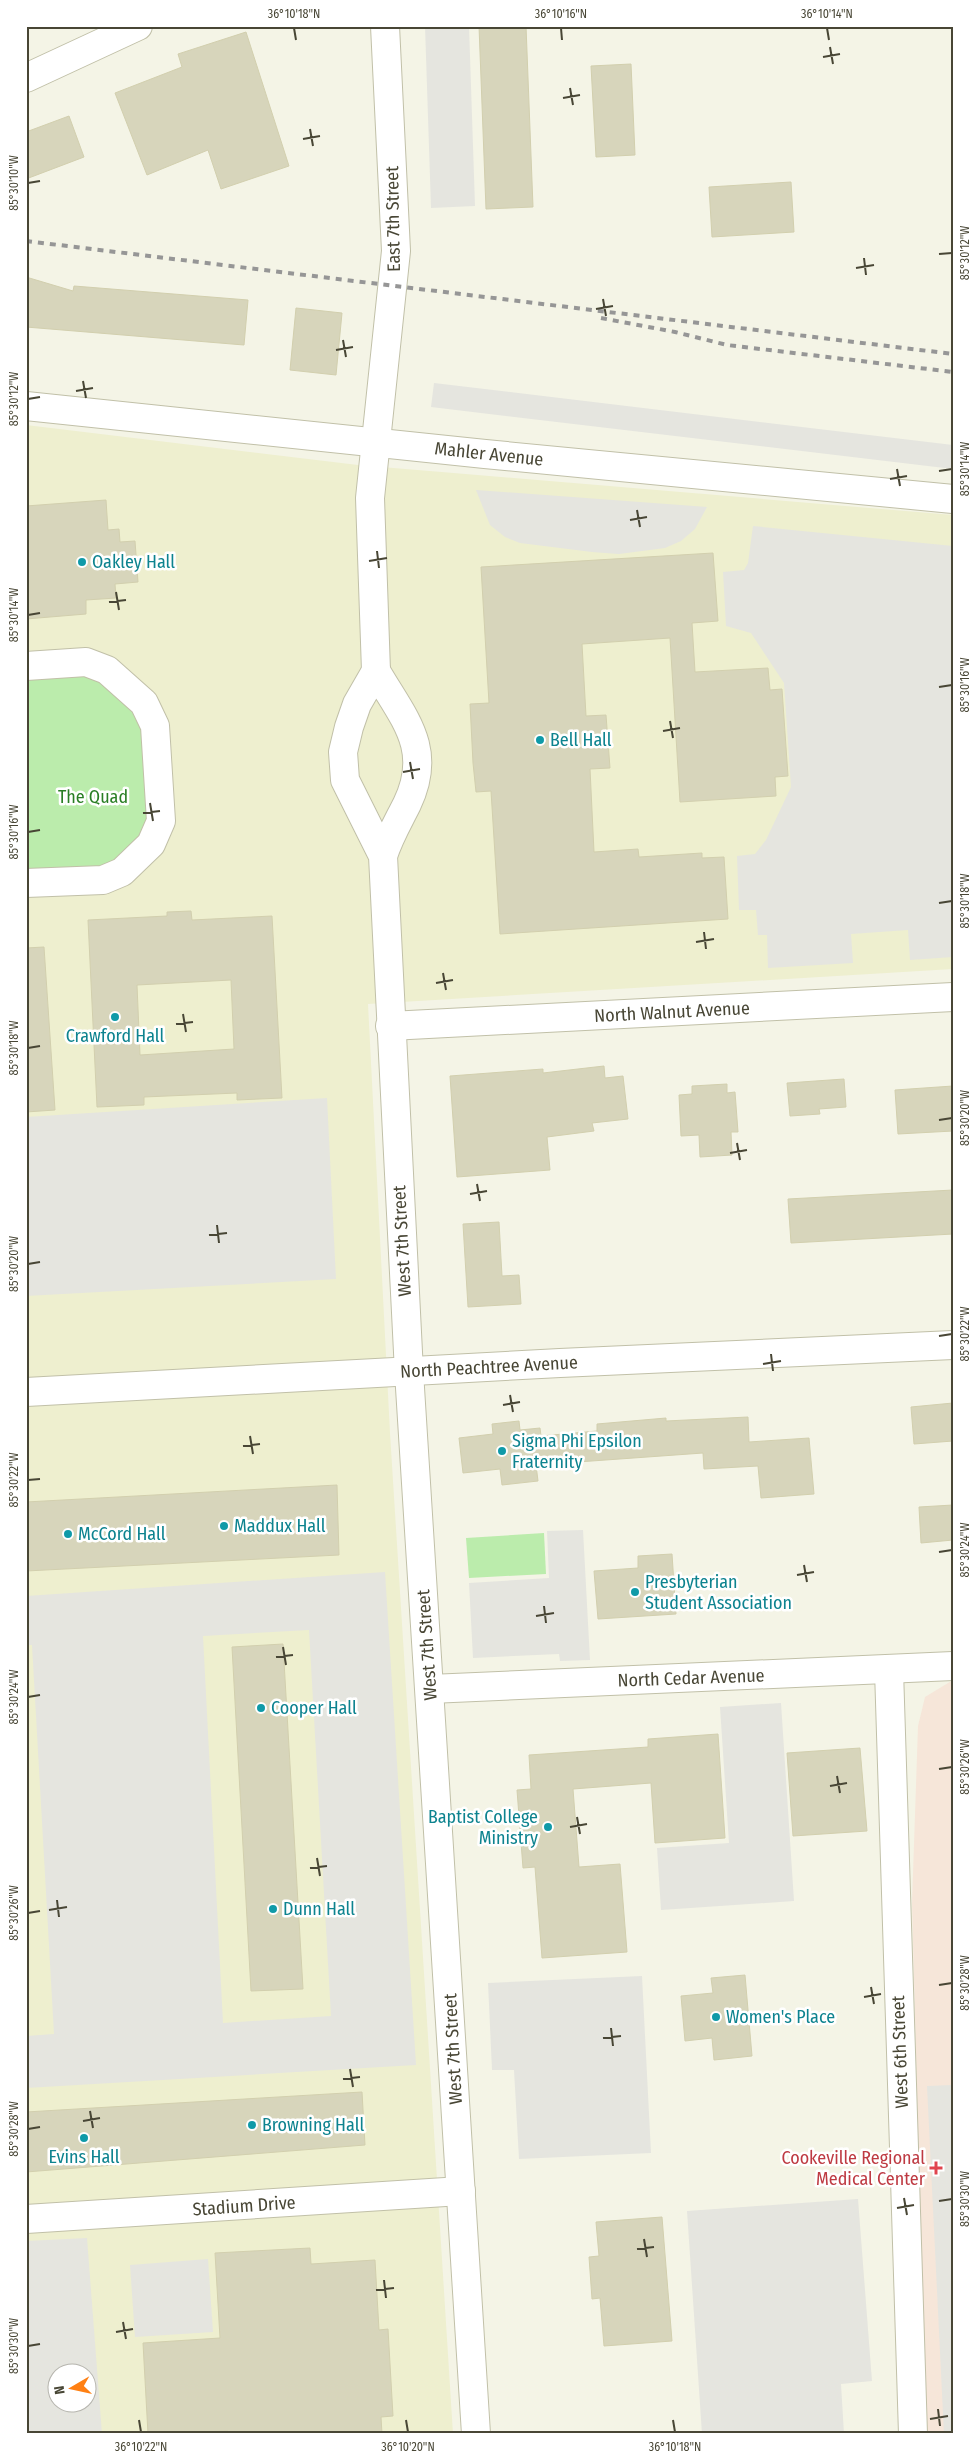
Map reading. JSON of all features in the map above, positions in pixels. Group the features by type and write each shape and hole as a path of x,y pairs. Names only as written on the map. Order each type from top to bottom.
{"street":[{"path":"26,78 138,26"},
{"name":"East 7th Street","path":"374,441 396,251 385,26"},
{"name":"Mahler Avenue","path":"26,406 485,454 953,499"},
{"path":"374,441 370,498 376,671"},
{"path":"26,666 86,662 107,670 144,703 155,726 161,822 152,844 122,872 103,880 26,883"},
{"name":"West 7th Street","path":"383,856 346,780 343,752 357,704 376,671 407,719 416,745 418,773 407,804 390,833 383,856 390,1026 409,1372 476,2434"},
{"name":"North Walnut Avenue","path":"390,1026 953,997"},
{"name":"North Peachtree Avenue","path":"26,1392 953,1345"},
{"name":"North Cedar Avenue","path":"430,1689 953,1666"},
{"name":"West 6th Street","path":"889,1670 913,2434"},
{"name":"Stadium Drive","path":"26,2219 462,2191"}],"shaded area":[{"path":"425,26 469,26 475,206 431,208"},
{"path":"434,383 953,445 953,469 431,407"},
{"path":"26,425 358,465 953,515 953,969 368,1004 390,1433 453,2434 26,2434"},
{"path":"476,490 707,507 695,529 681,541 665,548 619,554 520,543 505,537 490,525"},
{"path":"753,526 953,546 953,957 910,960 908,930 851,934 853,963 768,968 767,935 758,935 756,910 739,910 737,856 755,854 766,840 791,787 784,683 751,633 726,626 723,572 744,570 748,563"},
{"path":"327,1098 336,1279 26,1296 26,1117"},
{"path":"583,1530 590,1660 560,1661 559,1654 473,1658 469,1583 549,1578 547,1531"},
{"path":"385,1572 416,2065 26,2088 26,2036 54,2034 32,1645 26,1645 26,1596","holes":["309,1630 331,2016 223,2023 203,1636"]},
{"name":"Cookeville Regional Medical Center","path":"953,1680 953,2434 926,2434 912,1903 918,1726 925,1697"},
{"path":"781,1703 794,1901 661,1910 657,1848 729,1843 720,1707"},
{"path":"642,1976 651,2153 519,2159 514,2070 492,2070 488,1983"},
{"path":"953,2085 953,2434 944,2434 927,2086"},
{"path":"858,2199 872,2381 841,2384 844,2434 702,2434 687,2211"},
{"path":"87,2238 96,2362 48,2362 48,2412 98,2412 98,2382 102,2434 26,2434 26,2241"},
{"path":"208,2259 213,2332 135,2337 130,2265"}],"green space":[{"name":"The Quad","path":"86,662 144,703 161,821 122,872 26,884 26,666"},
{"path":"544,1533 546,1574 469,1578 466,1538"}],"building":[{"path":"479,26 526,26 533,207 486,209"},
{"path":"246,32 289,166 221,189 208,150 147,175 115,93 182,67 178,54"},
{"path":"631,64 635,155 596,157 591,66"},
{"path":"69,116 84,157 26,179 26,132"},
{"path":"791,182 794,232 712,237 709,187"},
{"path":"26,277 73,291 74,286 248,300 244,345 26,327"},
{"path":"296,308 342,313 336,375 290,370"},
{"name":"Oakley Hall","path":"106,500 108,530 119,529 120,542 135,541 138,582 115,584 116,598 86,600 86,614 26,619 26,506"},
{"name":"Bell Hall","path":"713,553 718,621 692,623 695,672 768,668 770,690 782,689 788,776 775,777 776,796 680,802 670,638 582,644 586,716 606,715 610,768 590,769 594,852 638,849 639,857 702,853 702,858 724,857 728,919 500,934 491,791 476,792 473,763 470,704 489,703 481,567"},
{"name":"Crawford Hall","path":"191,911 192,920 272,916 282,1098 237,1100 237,1093 144,1097 144,1105 97,1107 88,920 167,916 167,912","holes":["231,980 234,1049 140,1055 137,985"]},
{"path":"44,947 55,1110 26,1112 26,948"},
{"path":"604,1066 605,1078 623,1076 628,1119 592,1123 594,1131 547,1137 550,1170 457,1177 450,1076 543,1069 543,1073"},
{"path":"844,1079 846,1107 819,1109 820,1114 790,1116 787,1083"},
{"path":"727,1084 727,1093 735,1092 738,1132 731,1132 732,1155 700,1157 699,1135 681,1136 679,1095 692,1094 692,1086"},
{"path":"953,1086 953,1131 898,1134 895,1090"},
{"path":"953,1190 953,1234 791,1243 788,1199"},
{"path":"499,1222 502,1276 519,1275 521,1304 468,1307 463,1224"},
{"path":"953,1403 953,1441 914,1444 911,1407"},
{"path":"748,1417 749,1442 809,1438 814,1494 761,1498 758,1466 704,1469 703,1453 536,1465 538,1481 502,1485 500,1469 463,1473 459,1438 493,1434 492,1424 519,1421 520,1430 540,1428 541,1436 597,1431 597,1424 666,1418 666,1421"},
{"name":"Maddux Hall","path":"337,1485 339,1555 26,1571 26,1502"},
{"path":"953,1505 953,1540 921,1543 919,1507"},
{"name":"Presbyterian Student Association","path":"672,1554 676,1614 598,1619 594,1571 638,1568 638,1556"},
{"path":"283,1644 303,1989 251,1991 232,1647"},
{"name":"Baptist College Ministry","path":"718,1734 725,1838 655,1843 651,1783 573,1789 579,1867 620,1864 627,1952 542,1958 535,1867 523,1868 517,1790 531,1789 529,1755 648,1747 648,1739"},
{"path":"860,1748 867,1831 793,1836 787,1753"},
{"name":"Women's Place","path":"745,1975 752,2056 714,2060 712,2038 685,2041 681,1996 713,1993 711,1978"},
{"name":"Browning Hall","path":"362,2092 365,2145 26,2172 26,2112"},
{"path":"662,2217 672,2341 604,2346 600,2298 592,2299 589,2257 599,2256 596,2222"},
{"path":"310,2248 311,2264 375,2260 379,2330 388,2329 393,2416 381,2417 382,2434 228,2434 228,2431 148,2434 143,2343 220,2338 215,2253"}],"railway":[{"path":"26,241 953,354"},
{"path":"601,318 675,332 727,345 953,372"}],"place":[{"name":"Oakley Hall","path":"82,562"},
{"name":"Bell Hall","path":"540,740"},
{"name":"Crawford Hall","path":"115,1017"},
{"name":"Sigma Phi Epsilon Fraternity","path":"502,1451"},
{"name":"Maddux Hall","path":"224,1526"},
{"name":"McCord Hall","path":"68,1534"},
{"name":"Presbyterian Student Association","path":"635,1592"},
{"name":"Cooper Hall","path":"261,1708"},
{"name":"Baptist College Ministry","path":"548,1827"},
{"name":"Dunn Hall","path":"273,1909"},
{"name":"Women's Place","path":"716,2017"},
{"name":"Browning Hall","path":"252,2125"},
{"name":"Evins Hall","path":"84,2138"},
{"name":"Cookeville Regional Medical Center","path":"936,2168"}]}
